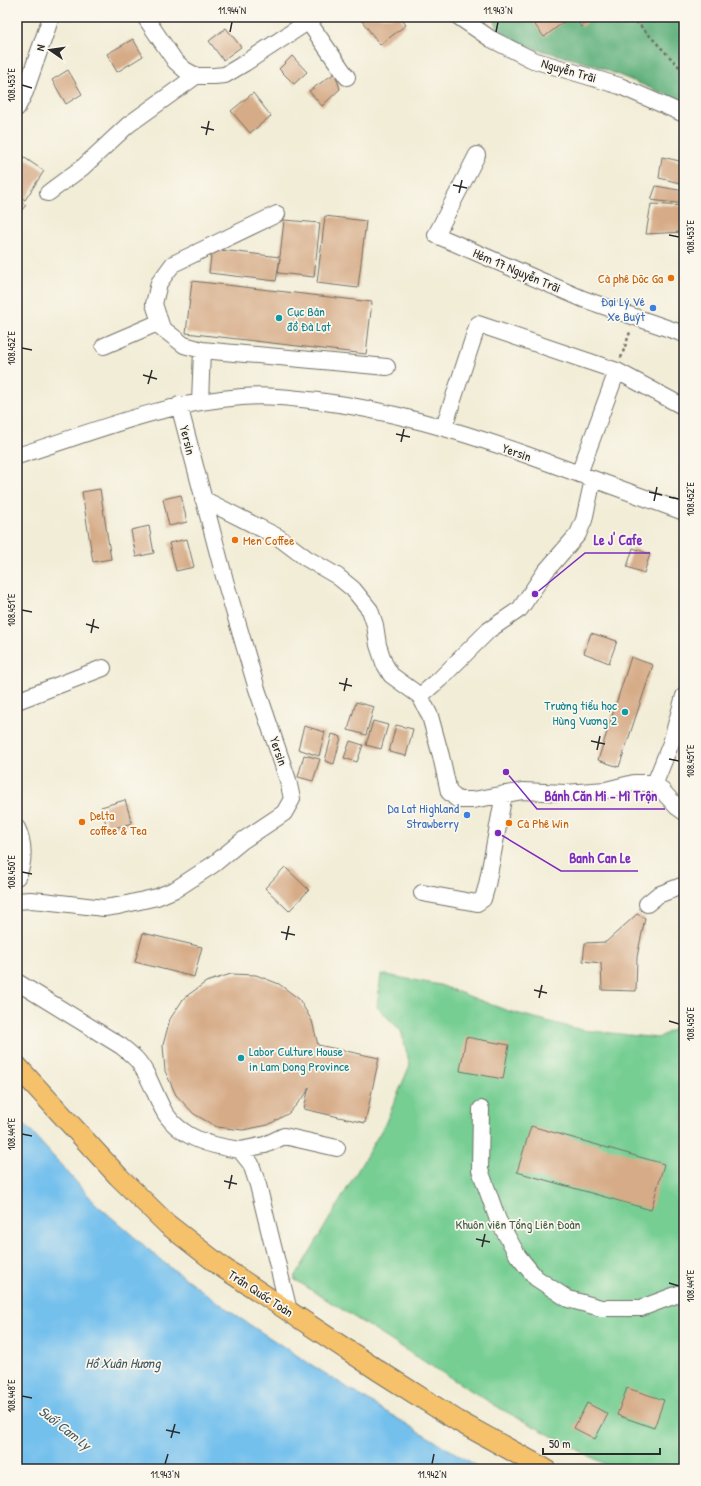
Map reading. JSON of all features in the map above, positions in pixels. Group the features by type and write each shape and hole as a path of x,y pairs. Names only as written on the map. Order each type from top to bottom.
{"main road":[{"name":"Trần Quốc Toản","path":"17,1066 118,1176 167,1224 222,1267 379,1371 458,1421 545,1469"}],"street":[{"path":"17,108 25,92 51,17"},
{"path":"145,17 175,61 185,70 196,76 225,75 310,18 347,77"},
{"name":"Nguyễn Trãi","path":"459,17 491,39 533,60 620,86 684,114"},
{"path":"48,193 83,167 128,125 196,76"},
{"name":"Hẻm 17 Nguyễn Trãi","path":"477,155 436,236 583,299 684,334"},
{"path":"276,214 173,264 159,283 155,297 154,304 162,328 184,345 202,350 387,367"},
{"path":"104,346 160,322"},
{"path":"444,427 478,324 616,371 684,407"},
{"path":"200,402 202,350"},
{"path":"420,696 440,679 489,630 520,608 545,572 578,534 584,520 586,477 616,371"},
{"name":"Yersin","path":"17,456 141,415 179,405 243,396 278,397 351,405 444,427 684,512"},
{"name":"Yersin","path":"17,901 30,900 104,908 157,897 176,889 214,864 242,841 284,813 292,799 288,780 257,689 226,584 179,405"},
{"path":"203,499 278,537 306,558 337,576 353,589 370,610 375,624 378,645 384,663 391,675 420,696 430,716 449,792 458,800 473,800 523,791 566,793 599,791 634,784 655,783"},
{"path":"17,701 103,668"},
{"path":"655,783 671,744 684,696"},
{"path":"655,783 677,807 684,812"},
{"path":"422,893 477,904 483,899 487,886 504,794"},
{"path":"17,828 20,835 22,858 17,877"},
{"path":"647,904 658,895 684,885"},
{"path":"17,982 122,1046 136,1059 147,1076 166,1114 182,1130 199,1141 219,1147 240,1150 265,1145 284,1136 337,1148"},
{"path":"481,1109 480,1170 498,1220 518,1256 536,1278 568,1299 602,1308 641,1308 684,1292"},
{"path":"240,1150 251,1164 258,1184 289,1311"}],"path":[{"path":"632,17 684,72"},
{"path":"616,371 636,318"}],"green space":[{"path":"493,17 684,17 684,102 594,65 525,46 500,31"},
{"name":"Khuôn viên Tổng Liên Đoàn","path":"381,974 440,985 508,1011 582,1030 658,1038 676,1028 684,1020 684,1469 614,1469 501,1409 294,1279 385,1124 410,1065 401,1031 377,1007"}],"water":[{"name":"Hồ Xuân Hương","path":"17,1116 96,1204 163,1262 238,1317 307,1362 378,1407 482,1469 17,1469"}],"building":[{"path":"359,17 400,17 406,25 380,45"},
{"path":"529,17 568,17 569,18 544,37"},
{"path":"574,17 594,17 582,27"},
{"path":"226,28 241,47 223,60 209,41"},
{"path":"133,39 143,56 117,72 107,54"},
{"path":"292,56 307,72 294,84 279,69"},
{"path":"68,70 82,94 66,104 52,80"},
{"path":"335,73 340,89 322,106 309,91"},
{"path":"253,93 271,116 250,133 231,111"},
{"path":"19,154 44,171 25,200 17,195 17,157"},
{"path":"662,157 684,162 684,184 659,178"},
{"path":"656,186 684,191 684,204 651,200"},
{"path":"17,198 26,205 17,216"},
{"path":"651,204 684,206 684,232 646,234"},
{"path":"325,216 366,221 358,288 317,283"},
{"path":"284,220 320,223 314,277 278,273 280,258 276,281 209,273 212,249 280,257"},
{"name":"Cục Bản đồ Đà Lạt","path":"192,281 372,302 366,354 186,333"},
{"path":"100,489 111,559 93,562 82,492"},
{"path":"181,495 187,522 169,526 163,499"},
{"path":"149,526 154,553 136,557 131,530"},
{"path":"187,539 194,567 176,571 169,543"},
{"path":"633,548 650,554 644,573 627,567"},
{"path":"591,633 617,641 609,663 584,653"},
{"name":"Trường tiểu học Hùng Vương 2","path":"631,657 653,665 619,767 598,760"},
{"path":"356,702 374,707 366,735 348,730"},
{"path":"373,721 388,725 381,749 366,745"},
{"path":"396,725 413,729 406,756 389,752"},
{"path":"304,726 325,732 319,756 298,749"},
{"path":"332,734 341,737 334,764 325,761"},
{"path":"350,741 363,745 357,762 344,758"},
{"path":"304,755 320,759 313,781 298,777"},
{"path":"125,800 132,823 108,830 101,807"},
{"path":"285,867 309,890 289,911 265,888"},
{"path":"637,914 645,918 637,957 636,991 602,990 601,963 583,961 585,943 606,942"},
{"path":"143,933 202,947 194,977 135,962"},
{"name":"Labor Culture House in Lam Dong Province","path":"231,974 256,975 279,984 299,999 312,1021 318,1045 379,1058 365,1123 304,1109 309,1087 306,1094 289,1113 268,1125 243,1130 217,1127 194,1114 176,1095 165,1071 163,1045 170,1019 184,998 206,982"},
{"path":"466,1037 509,1045 503,1079 460,1071"},
{"path":"531,1126 664,1164 651,1210 517,1172"},
{"path":"627,1388 664,1400 654,1428 617,1415"},
{"path":"587,1403 608,1414 595,1439 574,1428"}],"place":[{"name":"Cà phê Dõc Ga","path":"671,278"},
{"name":"Đại Lý Vé Xe Buýt","path":"653,308"},
{"name":"Cục Bản đồ Đà Lạt","path":"279,318"},
{"name":"Men Coffee","path":"235,540"},
{"name":"Le J' Cafe","path":"535,594"},
{"name":"Trường tiểu học Hùng Vương 2","path":"625,712"},
{"name":"Bánh Căn Mi - Mì Trộn","path":"506,772"},
{"name":"Da Lat Highland Strawberry","path":"467,815"},
{"name":"Delta coffee & Tea","path":"82,822"},
{"name":"Cà Phê Win","path":"509,823"},
{"name":"Banh Can Le","path":"498,833"},
{"name":"Labor Culture House in Lam Dong Province","path":"241,1058"}],"water label":[{"name":"Suối Cam Ly","path":"65,1428"}]}
